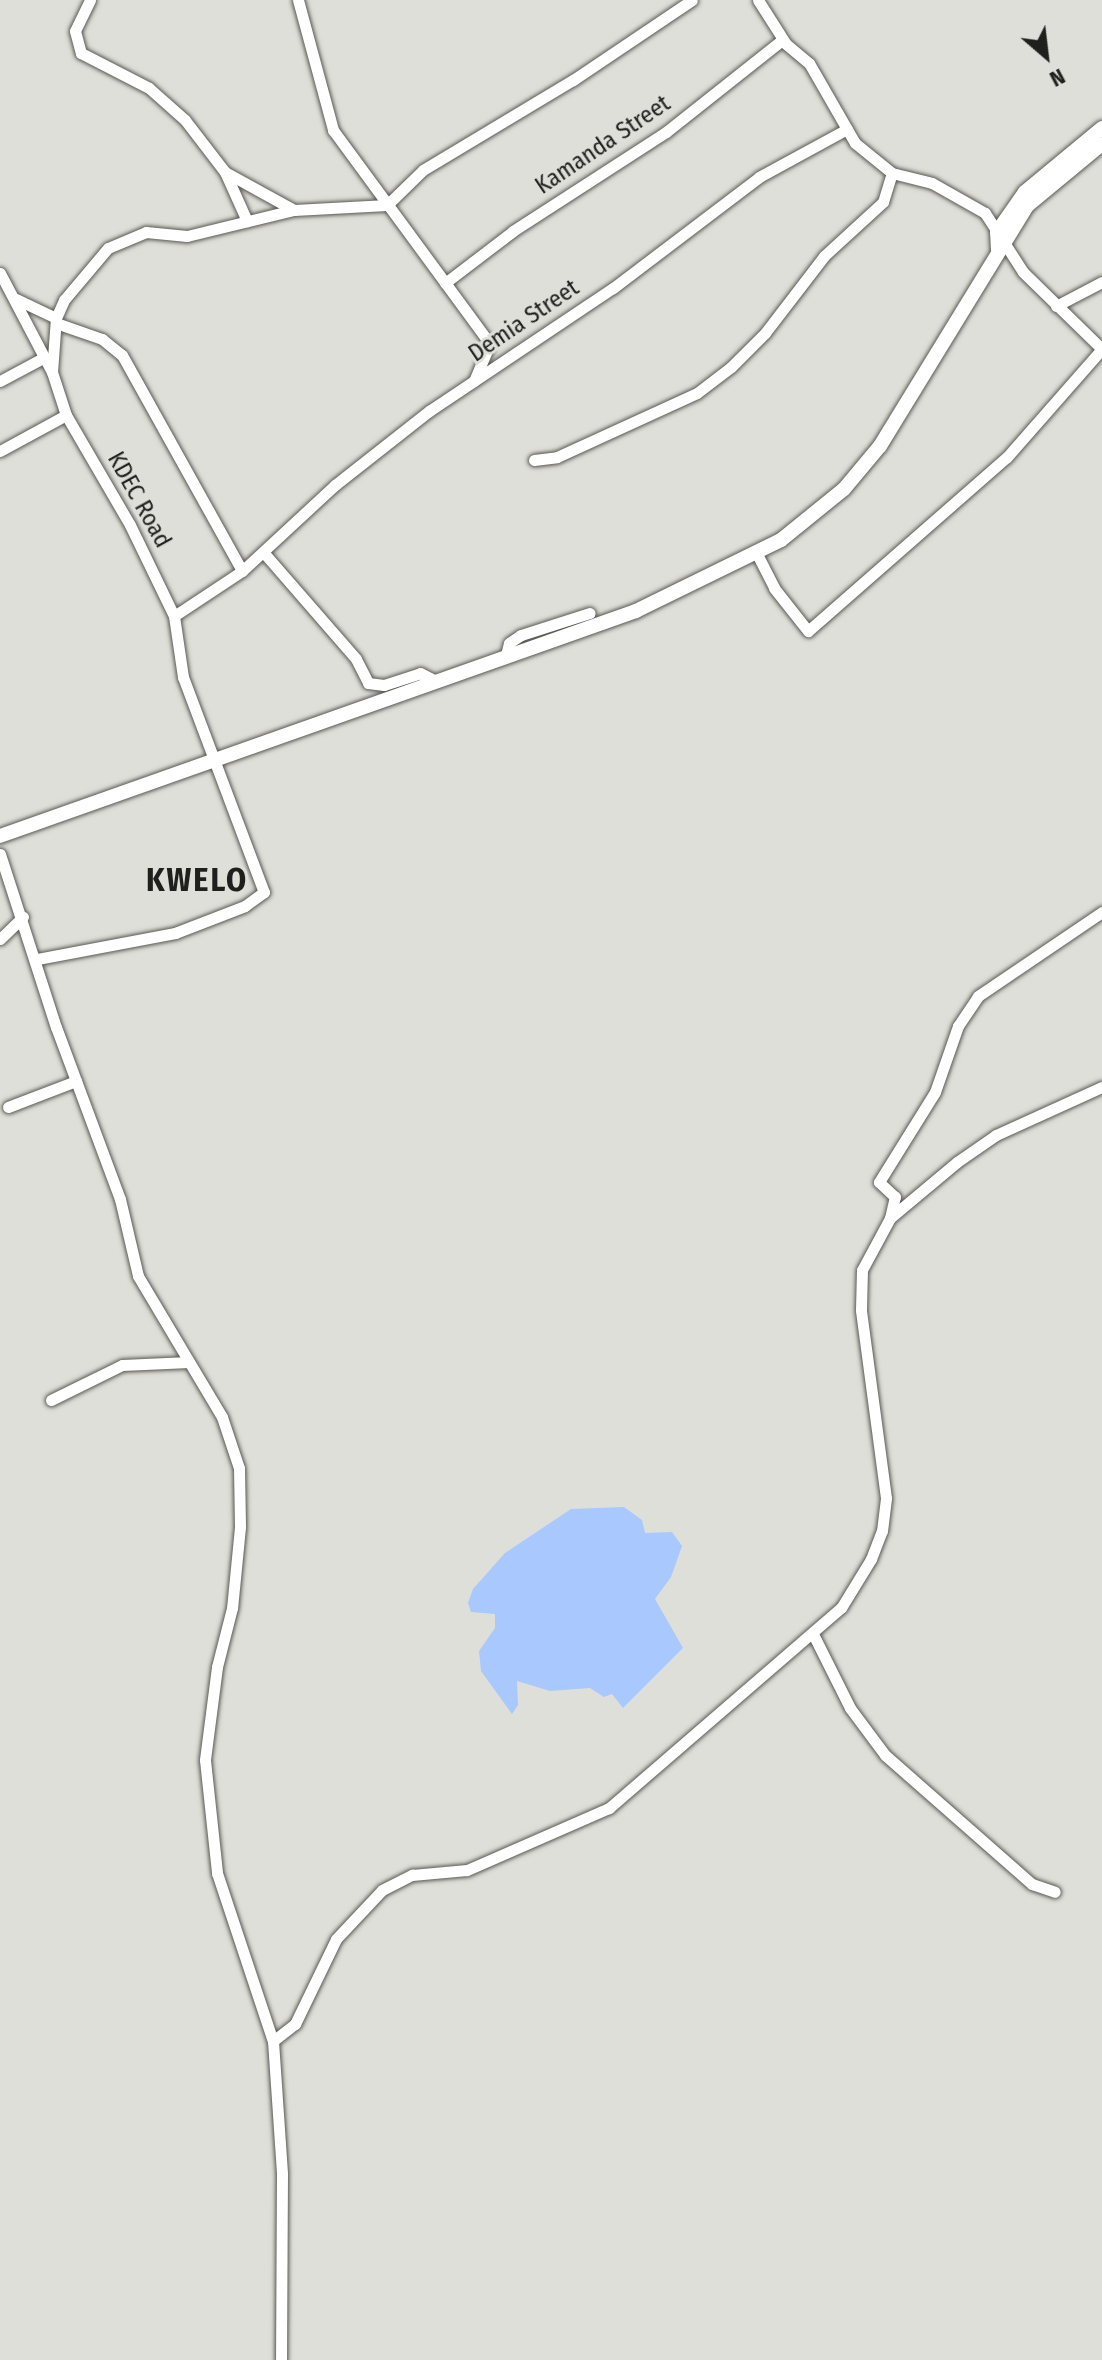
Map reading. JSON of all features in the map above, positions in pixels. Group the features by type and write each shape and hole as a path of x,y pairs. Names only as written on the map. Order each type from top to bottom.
{"main road":[{"path":"0,836 636,611 757,554 803,526 863,468 897,422 998,257 1000,237 1034,182 1102,128"},
{"path":"1000,237 1039,192 1102,144"}],"street":[{"path":"90,0 75,31 81,53 149,88 185,120 225,172 247,221"},
{"path":"298,0 329,120 488,343 474,381"},
{"path":"52,372 56,320 64,300 108,248 132,235 187,236 294,210 387,205 423,170 573,80 692,0"},
{"path":"757,554 774,588 808,631 1007,457 1102,349 1023,272 985,213 932,183 892,173 874,162 847,129 809,63 782,40 758,0"},
{"name":"Kamanda Street","path":"445,283 513,231 666,132 782,40"},
{"name":"Demia Street","path":"174,616 264,553 374,452 623,280 759,177 847,129"},
{"path":"225,172 294,210"},
{"path":"534,460 557,457 697,393 731,367 765,333 824,256 883,202 892,173"},
{"name":"KDEC Road","path":"0,273 52,372 66,415 130,525 174,616 183,677 264,892 245,906 175,933 37,959"},
{"path":"1056,306 1102,282"},
{"path":"16,299 102,339 122,355 242,571"},
{"path":"0,381 43,358"},
{"path":"0,451 66,415"},
{"path":"264,553 356,659 368,683 384,685 420,673 434,680"},
{"path":"506,655 509,643 521,635 590,613"},
{"path":"0,854 76,1081 120,1199 138,1276 222,1417 239,1468 232,1608 217,1667 205,1760 217,1873 273,2041 282,2174 281,2360"},
{"path":"273,2041 295,2024 336,1939 382,1890 412,1875 467,1870 609,1808 814,1636 854,1592 882,1531 884,1454 860,1280 890,1218 895,1197 879,1182 935,1092 958,1026 978,996 1102,912"},
{"path":"0,939 23,917"},
{"path":"8,1107 76,1081"},
{"path":"890,1218 996,1135 1102,1087"},
{"path":"51,1400 122,1365 189,1362"},
{"path":"814,1636 850,1708 885,1755 1032,1884 1048,1894 1055,1892"}],"water":[{"path":"624,1507 642,1520 645,1533 672,1532 682,1546 671,1577 655,1599 683,1648 623,1708 612,1694 604,1697 590,1688 550,1691 517,1681 518,1705 512,1714 481,1671 479,1651 495,1628 495,1614 471,1612 468,1603 473,1589 505,1553 571,1509"}],"district":[{"name":"KWELO","path":"197,880"}]}
